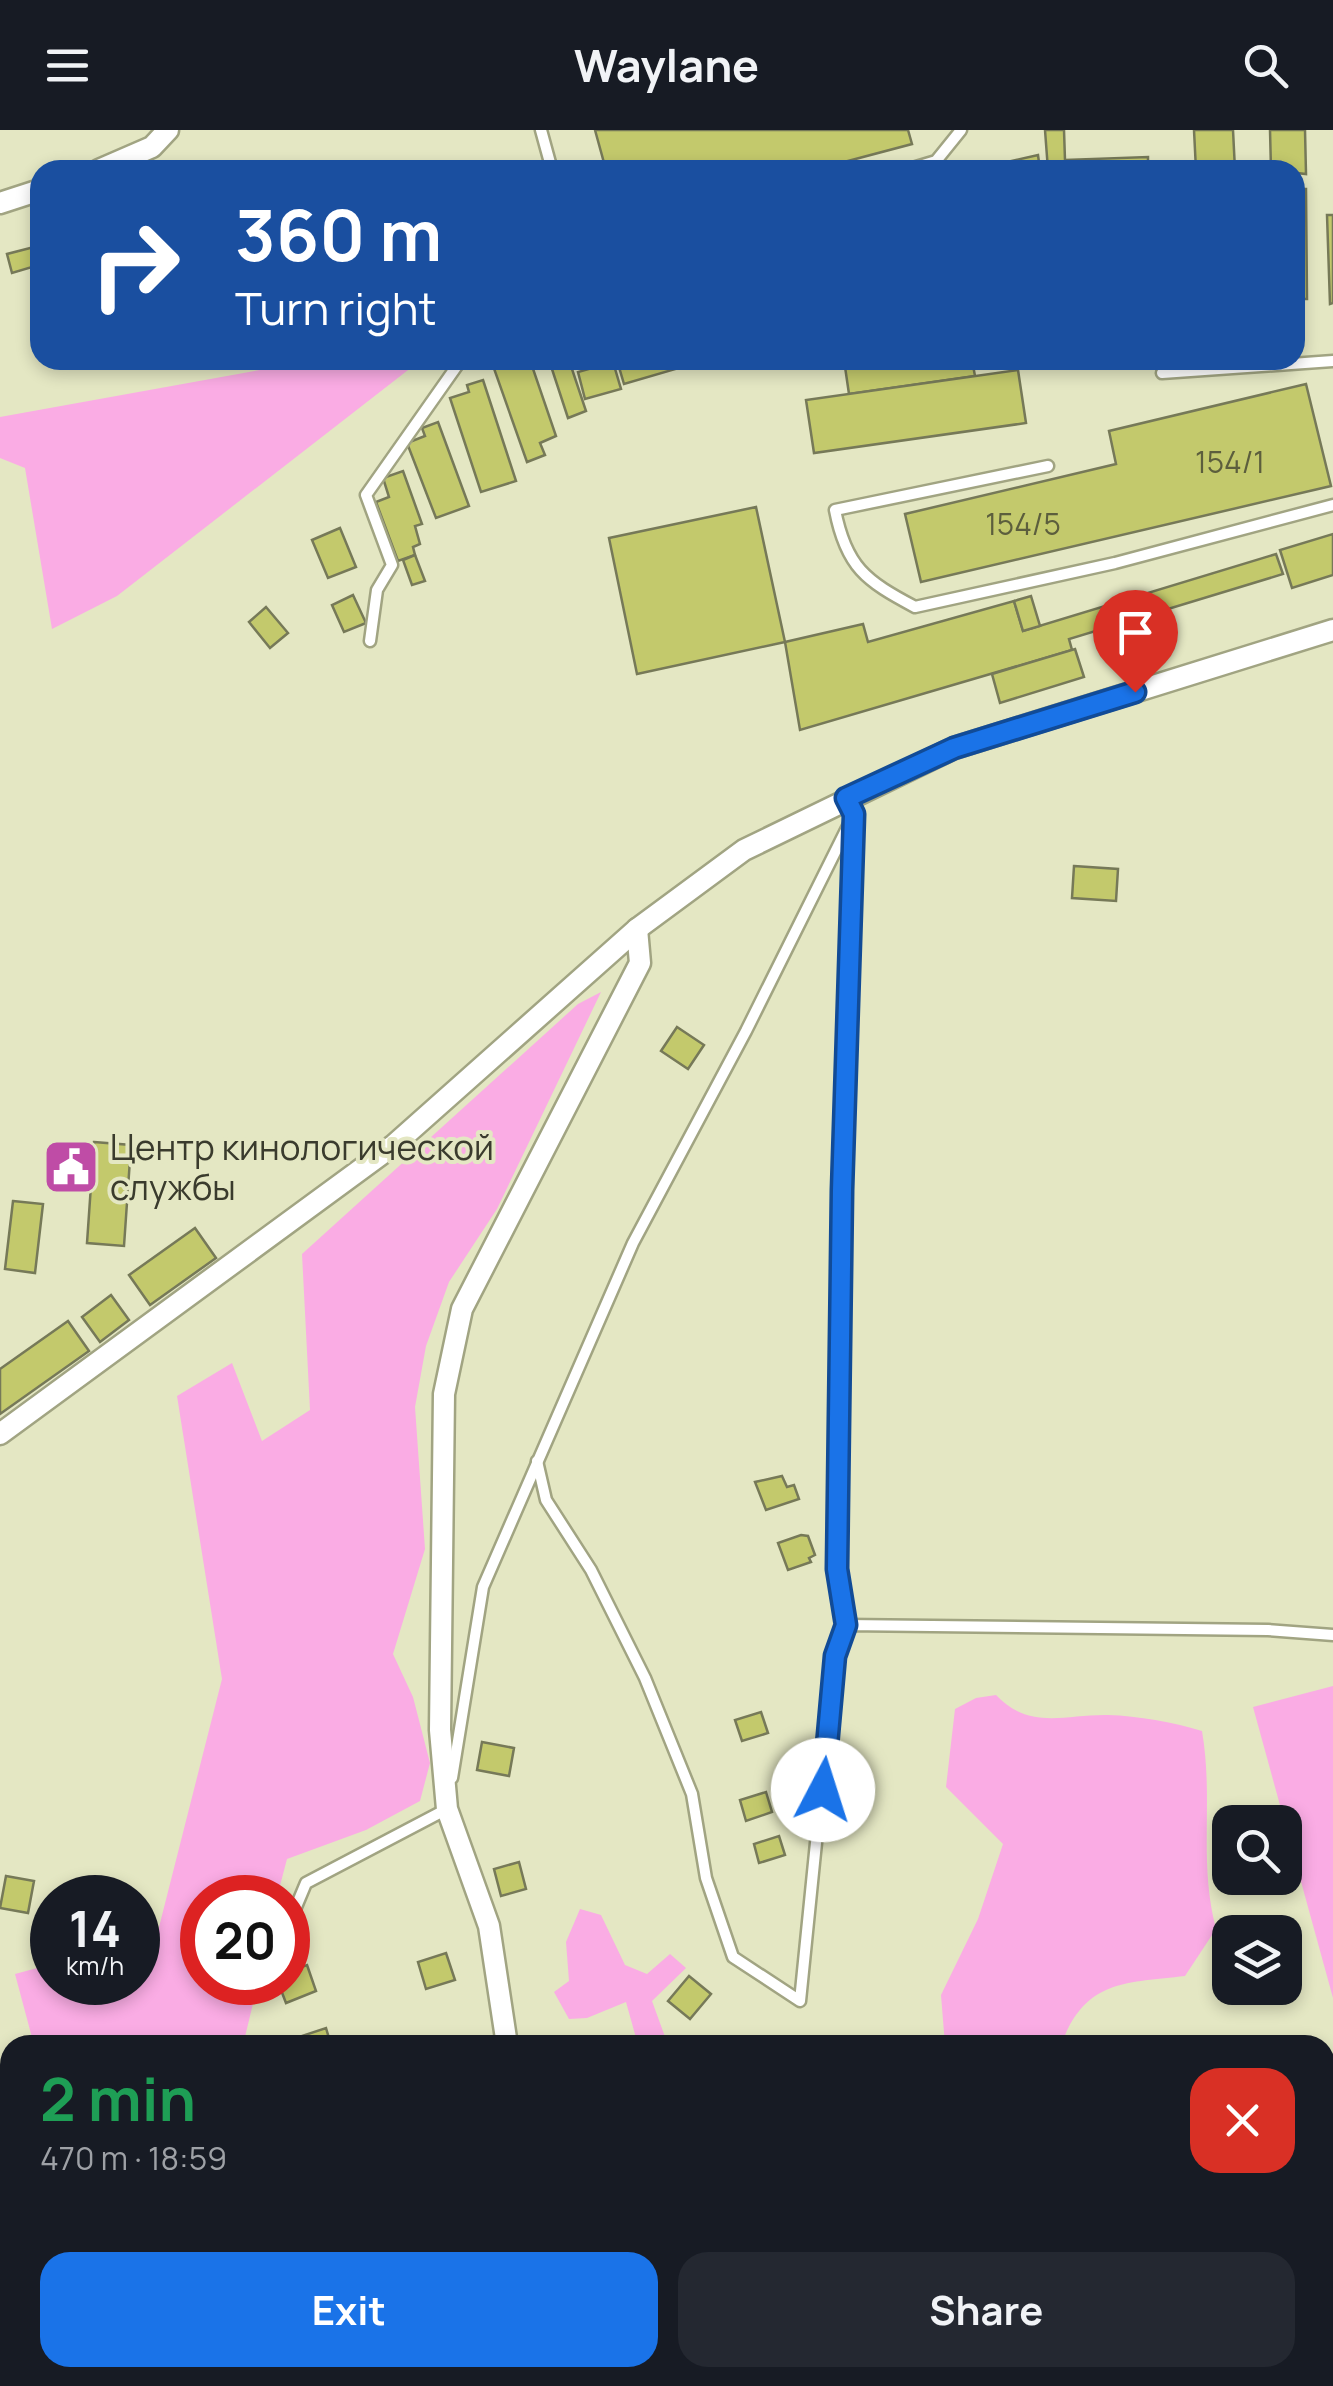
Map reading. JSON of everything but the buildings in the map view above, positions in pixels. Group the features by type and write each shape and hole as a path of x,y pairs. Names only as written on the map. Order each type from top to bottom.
{"street":[{"path":"122,160 152,147 168,130"},
{"path":"0,204 30,194"},
{"path":"0,1434 394,1145 637,928 744,850 850,806 954,748 1333,630"},
{"path":"506,2035 490,1926 448,1808 440,1730 444,1394 462,1309 640,963 637,928"}],"lane":[{"path":"541,130 549,160"},
{"path":"937,160 961,130"},
{"path":"1305,364 1333,362"},
{"path":"370,641 376,590 392,565 366,495 454,370"},
{"path":"1162,372 1196,370"},
{"path":"1048,466 835,510 842,544 868,582 915,607 1115,562 1333,505"},
{"path":"310,1881 448,1808 483,1587 633,1243 850,806"},
{"path":"536,1461 546,1500 591,1570 645,1678 692,1794 706,1878 733,1957 800,2002 835,1656 846,1625 837,1569 850,806"},
{"path":"846,1625 1268,1630 1333,1636"}],"shaded area":[{"path":"260,370 408,370 117,596 52,629 25,468 0,458 0,417"},
{"path":"601,992 497,1209 449,1282 426,1346 415,1407 425,1549 393,1654 413,1697 430,1763 420,1801 366,1830 287,1859 283,1875 180,1875 180,2005 253,2005 245,2035 31,2035 15,1974 30,1970 30,2005 160,2005 160,1923 222,1679 177,1396 232,1363 262,1441 310,1410 302,1254 578,1004"},
{"path":"1333,1686 1333,1998 1302,1885 1302,1805 1280,1805 1253,1707"},
{"path":"996,1695 1009,1706 1035,1717 1120,1716 1202,1731 1212,1935 1185,1976 1109,1989 1082,2008 1066,2035 944,2035 941,1995 978,1919 1003,1844 946,1787 955,1709 976,1698"},
{"path":"580,1909 601,1915 625,1965 647,1974 670,1954 686,1968 652,2001 664,2035 635,2035 626,2002 587,2018 569,2019 554,1992 569,1981 566,1942"}],"place":[{"name":"Центр кинологической службы","path":"71,1167"}],"route":[{"path":"823,1790 835,1656 846,1625 837,1569 842,1190 854,814 846,798 954,748 1135,692"}]}
